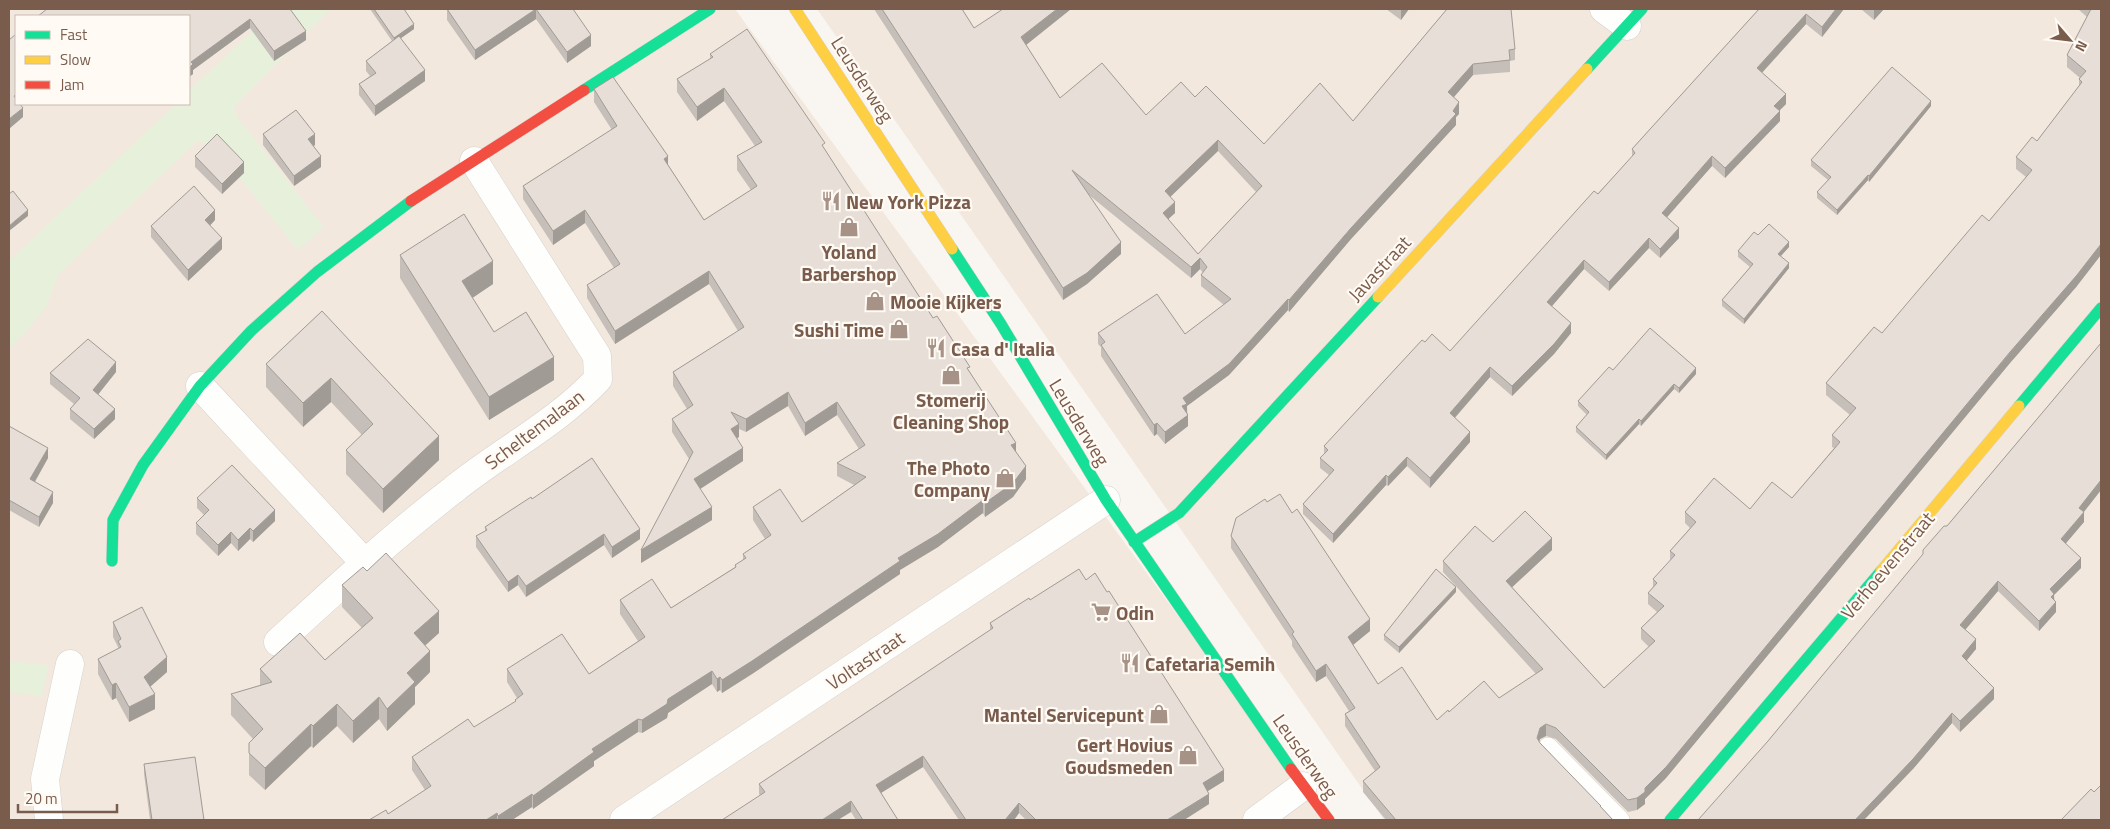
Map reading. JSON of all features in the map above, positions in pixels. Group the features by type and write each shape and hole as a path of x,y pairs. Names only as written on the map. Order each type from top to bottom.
{"street":[{"path":"112,561 113,520 143,465 200,386 251,331 317,272 396,211 710,9"},
{"name":"Leusderweg","path":"795,9 1001,324 1106,500 1237,687 1303,786 1329,820"},
{"path":"1604,9 1634,17"},
{"name":"Javastraat","path":"1134,542 1179,513 1634,17"},
{"name":"Scheltemalaan","path":"278,642 364,562 454,489 580,398 598,379 597,356 474,161"},
{"name":"Verhoevenstraat","path":"1670,820 1727,755 2101,308"},
{"path":"200,386 364,562"},
{"name":"Voltastraat","path":"624,820 1106,500"},
{"path":"49,820 46,779 70,664"},
{"path":"1258,820 1303,786"}],"lane":[{"path":"1548,747 1620,820"}],"shaded area":[{"path":"9,9 735,9 1327,820 9,820"},
{"path":"817,9 2101,9 2101,820 1384,820"}],"green space":[{"path":"276,9 331,9 234,107 238,118 324,227 298,250 212,144 197,141 59,274 46,307 26,332 9,348 9,261 175,105 190,105 190,90"},
{"path":"9,661 49,665 42,696 9,692"}],"building":[{"path":"47,9 290,9 306,31 274,51 250,19 191,62 193,64 190,67 190,15 39,15"},
{"path":"374,9 404,9 414,24 394,38"},
{"path":"447,9 536,9 475,50"},
{"path":"536,9 573,9 591,35 567,52"},
{"path":"882,9 962,9 974,28 1003,9 1057,9 1021,37 1060,98 1102,63 1146,115 1181,82 1195,97 1206,86 1264,144 1320,83 1353,121 1447,9 1511,9 1515,49 1509,50 1510,60 1473,64 1448,92 1459,102 1453,111 1456,114 1229,364 1183,398 1187,404 1182,406 1188,415 1165,432 1157,423 1154,425 1101,345 1105,342 1098,333 1157,294 1185,334 1231,299 1201,275 1207,267 1200,258 1191,267 1072,170 1121,242 1087,273 1063,288","holes":["1218,140 1262,186 1198,254 1163,213 1175,202 1165,191"]},
{"path":"1759,9 1836,9 1822,27 1806,14 1757,68 1786,94 1774,106 1780,111 1725,168 1712,156 1662,213 1679,228 1660,249 1649,238 1609,282 1584,260 1547,302 1571,323 1554,344 1512,386 1490,367 1450,413 1470,432 1430,478 1407,457 1388,477 1386,475 1333,534 1303,504 1334,470 1320,458 1328,450 1324,446 1422,340 1425,342 1432,334 1450,351 1594,191 1598,194 1635,153 1632,149"},
{"path":"2091,9 2101,9 2101,244 1666,767 1645,788 1645,792 1637,798 1628,800 1556,728 1546,724 1540,728 1537,738 1540,743 1613,820 1396,820 1363,781 1380,767 1345,714 1355,708 1326,664 1316,671 1292,634 1294,632 1231,536 1236,518 1265,499 1267,502 1280,494 1292,513 1297,509 1370,619 1348,637 1378,684 1402,667 1437,720 1448,710 1449,712 1484,681 1499,698 1543,669 1443,561 1475,526 1493,542 1525,511 1552,538 1506,581 1604,688 1655,641 1641,628 1664,606 1648,593 1657,583 1653,579 1675,555 1670,551 1696,522 1685,512 1714,478 1750,509 1772,482 1792,498 1840,442 1832,435 1856,408 1826,383 1874,327 1882,333 1982,215 1989,221 2032,170 2016,157 2032,137 2037,141 2082,82 2079,79 2086,71 2067,55"},
{"path":"747,29 825,143 822,145 933,318 937,316 970,367 967,368 1016,443 1011,445 1026,466 1013,483 985,503 983,500 938,534 898,558 900,561 752,661 722,680 720,677 717,679 712,671 668,699 667,704 642,720 638,719 592,749 594,752 533,796 532,794 498,816 497,813 486,820 369,820 386,810 388,814 431,786 412,757 468,719 474,727 516,701 523,694 507,669 562,634 589,674 645,637 620,600 652,579 671,608 736,567 735,565 746,558 743,554 771,535 753,507 780,489 802,522 866,477 837,463 865,445 837,402 805,423 788,392 746,419 731,412 739,424 731,429 743,448 694,479 712,507 641,550 693,452 672,419 693,405 673,372 744,327 709,271 615,331 587,285 620,264 585,210 553,231 523,186 617,126 594,89 613,77 668,156 664,159 704,220 757,186 737,156 762,142 724,88 697,107 677,79 713,57 710,54"},
{"path":"15,35 14,96 15,105 21,105 23,108 9,119 9,40"},
{"path":"399,36 425,70 375,106 359,84 376,73 366,61"},
{"path":"1892,67 1931,101 1869,176 1837,210 1817,192 1831,177 1811,160"},
{"path":"296,110 315,134 308,139 321,156 294,176 263,134"},
{"path":"217,134 244,162 222,184 195,156"},
{"path":"194,186 215,210 205,220 222,238 188,270 151,226"},
{"path":"13,191 28,210 9,226 9,194"},
{"path":"464,214 493,261 462,281 494,332 526,312 554,357 489,397 400,255"},
{"path":"1769,224 1789,242 1778,254 1789,263 1744,319 1722,300 1753,264 1738,251 1754,232 1758,235"},
{"path":"322,311 439,436 383,489 346,450 373,424 331,378 303,403 266,364"},
{"path":"1650,328 1696,368 1679,388 1674,384 1641,421 1639,419 1606,455 1576,427 1589,412 1578,401 1609,367 1613,370"},
{"path":"88,339 116,362 93,390 115,409 94,429 70,409 80,398 50,373"},
{"path":"2101,343 2101,480 2079,508 2084,512 2061,539 2081,558 2050,589 2054,594 2051,597 2056,602 2039,621 1998,581 1960,625 1976,639 1962,656 1994,688 1960,721 1952,713 1913,759 1855,820 1698,820 1768,741 1923,554 1923,550 1944,526 1947,526"},
{"path":"9,426 48,448 30,479 53,492 39,517 9,500"},
{"path":"592,458 640,529 612,547 604,534 526,586 518,575 508,582 476,536 487,530 485,527 531,497 532,499"},
{"path":"232,465 275,510 253,531 250,528 238,540 231,532 218,545 196,523 209,510 197,498"},
{"path":"386,553 439,611 414,633 430,651 407,673 415,682 387,709 379,697 353,721 337,704 313,726 311,724 265,768 249,753 249,743 263,729 231,694 272,682 260,669 300,633 325,660 373,618 342,585 363,567 367,571"},
{"path":"1079,569 1086,580 1095,573 1107,592 1109,591 1224,770 1203,783 1209,794 1167,820 1036,820 1019,803 1005,820 966,820 923,756 876,785 898,820 863,820 851,801 822,820 722,820 765,792 759,784 993,628 990,623"},
{"path":"1436,569 1456,587 1399,647 1384,635"},
{"path":"142,607 167,657 144,677 155,694 129,707 116,683 112,685 98,659 121,647 118,641 121,639 113,622"},
{"path":"195,757 204,820 152,820 144,764"},
{"path":"2101,785 2101,820 2061,820 2091,789 2094,792"}],"traffic: fast":[{"path":"584,90 710,9"},
{"path":"1587,69 1642,9"},
{"path":"112,561 113,520 143,465 200,386 251,331 317,272 411,201"},
{"path":"952,249 1001,324 1106,500 1291,769"},
{"path":"1134,542 1179,513 1378,297"},
{"path":"2019,406 2101,308"},
{"path":"1670,820 1881,571"}],"traffic: slow":[{"path":"795,9 952,249"},
{"path":"1378,297 1587,69"},
{"path":"1881,571 2019,406"}],"traffic: jam":[{"path":"411,201 584,90"},
{"path":"1291,769 1329,820"}],"place":[{"name":"New York Pizza","path":"831,201"},
{"name":"Yoland Barbershop","path":"849,227"},
{"name":"Mooie Kijkers","path":"875,301"},
{"name":"Sushi Time","path":"899,329"},
{"name":"Casa d' Italia","path":"936,348"},
{"name":"Stomerij Cleaning Shop","path":"951,375"},
{"name":"The Photo Company","path":"1005,478"},
{"name":"Odin","path":"1101,612"},
{"name":"Cafetaria Semih","path":"1130,663"},
{"name":"Mantel Servicepunt","path":"1159,714"},
{"name":"Gert Hovius Goudsmeden","path":"1188,755"}]}
